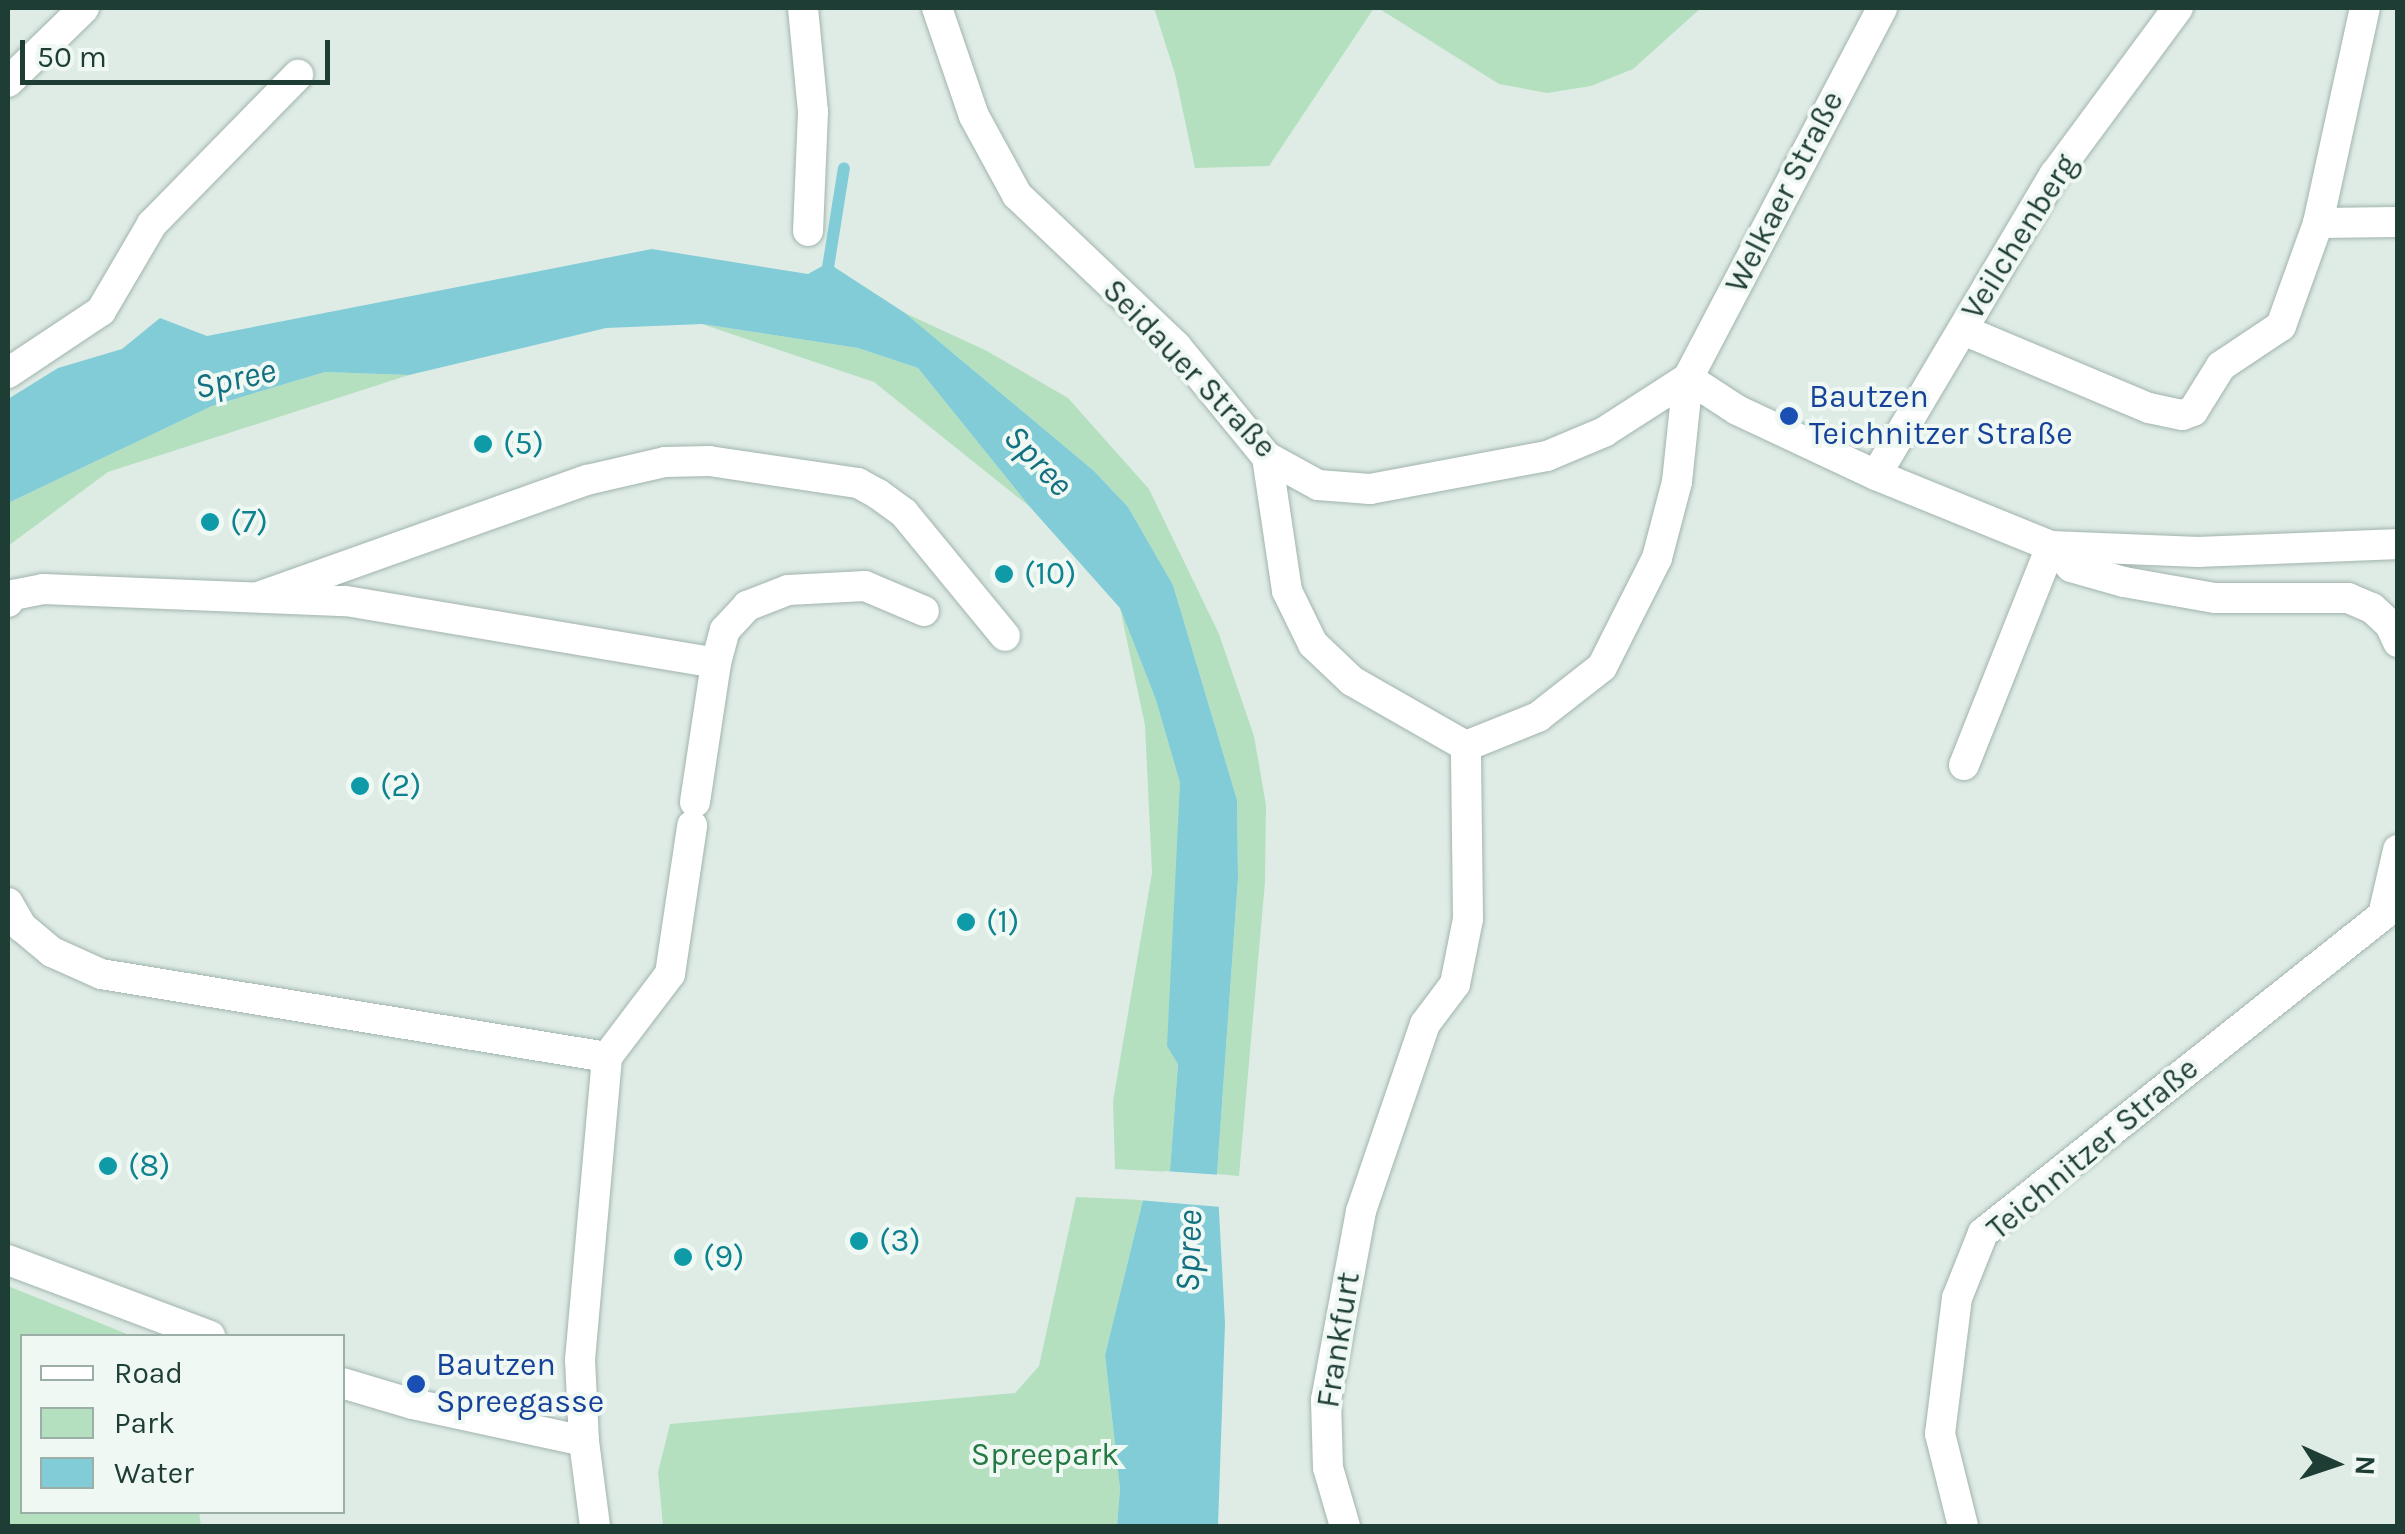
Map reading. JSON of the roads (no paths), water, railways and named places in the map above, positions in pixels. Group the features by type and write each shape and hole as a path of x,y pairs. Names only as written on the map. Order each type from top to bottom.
{"street":[{"path":"8,82 84,8"},
{"path":"803,8 813,112 808,230"},
{"name":"Seidauer Straße","path":"937,8 974,116 1016,196 1176,346 1268,456 1318,485 1370,489 1455,475 1561,450 1604,432 1688,378"},
{"name":"Welkaer Straße","path":"1688,378 1882,8"},
{"name":"Veilchenberg","path":"1876,475 2055,174 2178,8"},
{"path":"1963,330 2148,408 2182,415 2201,403 2221,366 2281,326 2318,223 2365,8"},
{"path":"8,373 102,312 152,224 298,76"},
{"path":"2318,223 2398,222"},
{"path":"1268,456 1288,591 1313,644 1352,681 1466,746 1538,717 1602,667 1657,558 1677,482 1688,378 1736,410 1876,475 2051,546 2198,552 2398,544"},
{"path":"258,597 587,480 665,462 709,461 858,483 878,494 904,513 1005,636"},
{"path":"2051,546 2071,567 2142,586 2216,598 2348,598 2372,608 2390,624 2398,642"},
{"path":"1964,765 2051,546"},
{"path":"595,1526 584,1440 580,1360 607,1057 670,974 716,662 725,630 747,606 788,590 865,586 924,611"},
{"path":"8,602 13,595 42,588 346,601 716,662"},
{"name":"Frankfurt","path":"1346,1526 1328,1468 1326,1400 1362,1211 1424,1024 1455,984 1468,919 1466,746"},
{"name":"Teichnitzer Straße","path":"1963,1526 1940,1434 1956,1298 1984,1233 2383,915 2398,850"},
{"path":"8,903 22,927 52,952 101,974 607,1057"},
{"path":"8,1260 205,1334"},
{"path":"345,1384 412,1404 584,1440"}],"water":[{"name":"Spree","path":"652,249 808,274 828,263 905,313 1094,471 1128,507 1173,585 1237,800 1238,878 1217,1174 1225,1323 1218,1526 1117,1526 1120,1489 1105,1355 1143,1200 1170,1171 1178,1064 1167,1046 1180,783 1156,700 1120,608 1030,507 918,368 858,348 702,324 606,328 409,375 325,372 212,406 8,503 8,399 58,368 122,349 160,318 207,336"}],"waterway":[{"path":"826,280 844,168"}],"place":[{"name":"Bautzen Teichnitzer Straße","path":"1789,416"},
{"name":"(5)","path":"483,444"},
{"name":"(7)","path":"210,522"},
{"name":"(10)","path":"1004,574"},
{"name":"(2)","path":"360,786"},
{"name":"(1)","path":"966,922"},
{"name":"(8)","path":"108,1166"},
{"name":"(3)","path":"859,1241"},
{"name":"(9)","path":"683,1257"},
{"name":"Bautzen Spreegasse","path":"416,1384"}],"park label":[{"name":"Spreepark","path":"1045,1455"}]}
